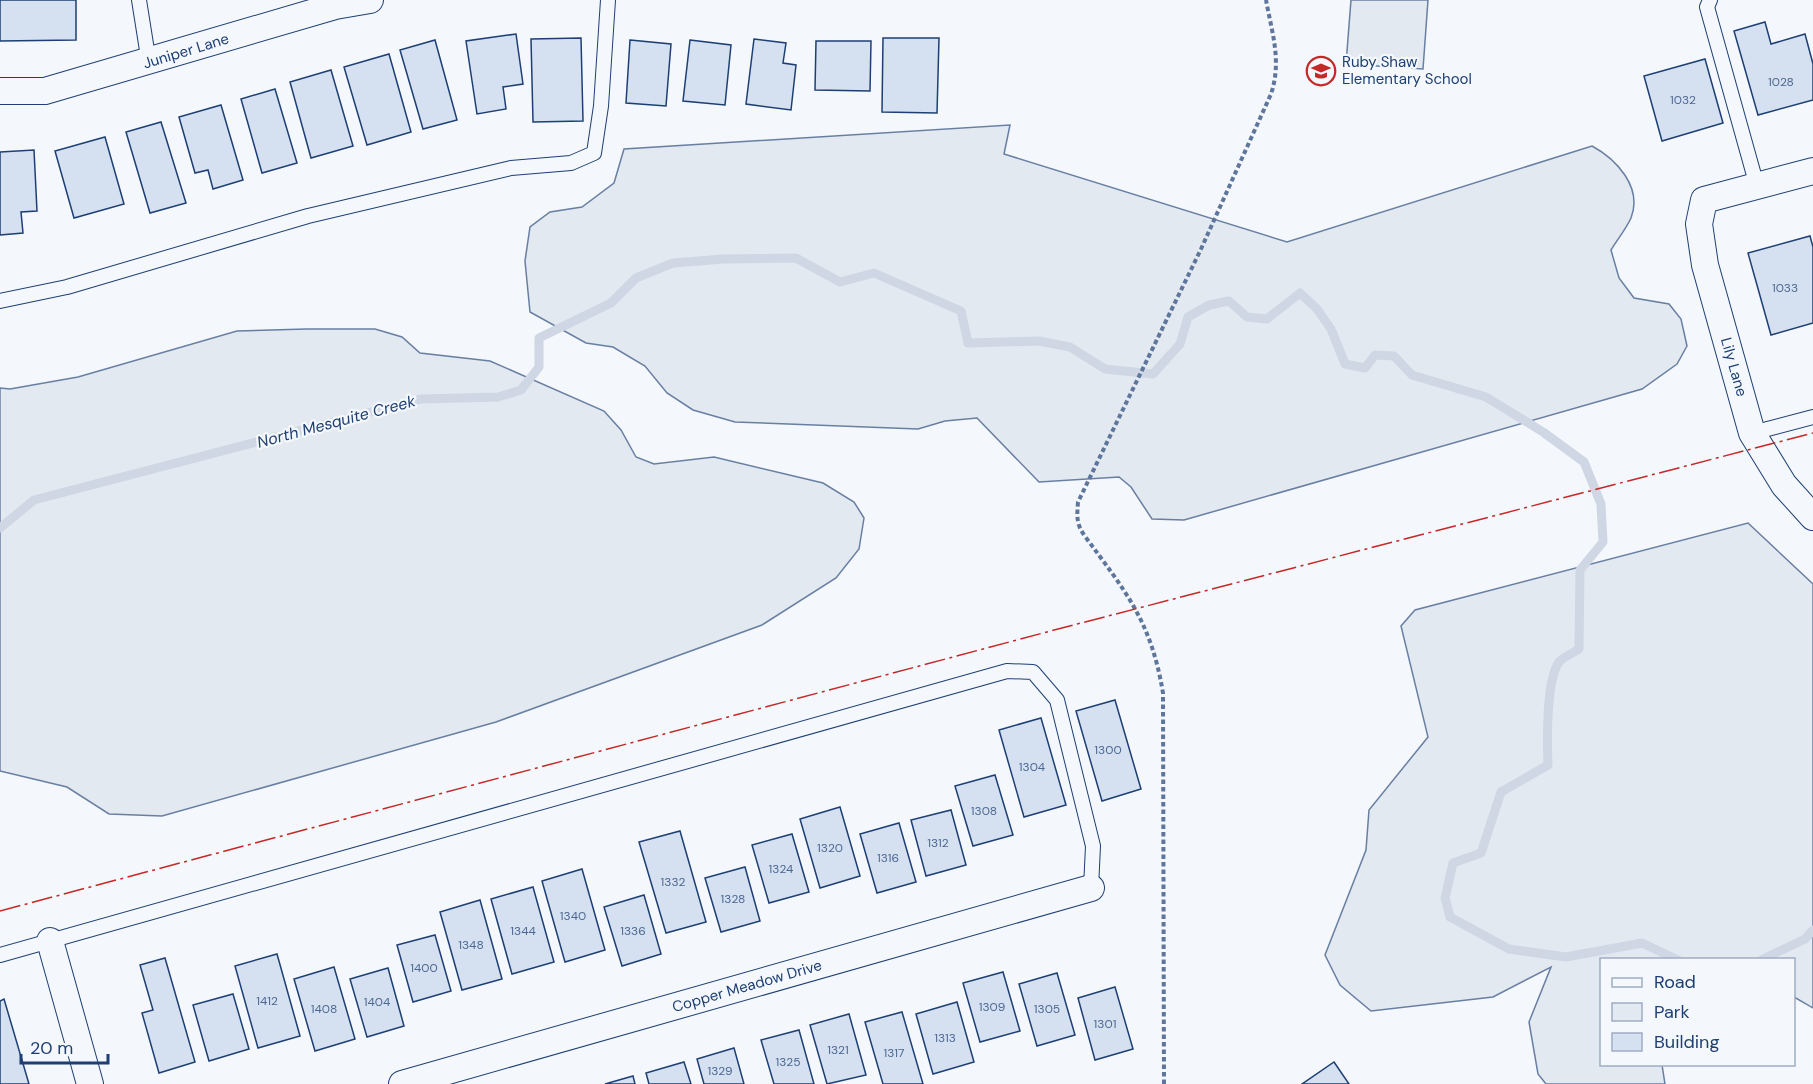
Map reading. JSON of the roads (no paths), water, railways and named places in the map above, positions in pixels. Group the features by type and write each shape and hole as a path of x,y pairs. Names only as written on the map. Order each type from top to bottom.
{"street":[{"name":"Juniper Lane","path":"0,91 45,91 149,63 334,3 370,0"},
{"path":"1757,186 1813,171"},
{"name":"Lily Lane","path":"1757,186 1704,200 1699,224 1705,265 1752,433 1784,484 1813,518"},
{"name":"Copper Meadow Drive","path":"402,1084 1091,888"},
{"path":"50,941 90,1084"}],"lane":[{"path":"139,0 149,63"},
{"path":"0,301 67,287 308,216 511,168 571,163 594,153 601,106 608,0"},
{"path":"1710,0 1707,7 1757,186"},
{"path":"1752,433 1813,417"},
{"path":"0,955 1007,671 1033,672 1057,700 1093,846 1091,888"}],"waterway":[{"name":"North Mesquite Creek","path":"0,528 34,500 421,399 498,397 521,390 539,367 539,338 611,303 636,278 673,263 723,259 796,258 840,282 874,273 961,311 968,343 1039,341 1070,347 1105,369 1153,374 1180,344 1188,317 1209,305 1229,301 1247,317 1267,319 1300,293 1317,309 1331,329 1345,364 1365,368 1375,355 1394,356 1412,375 1486,397 1543,432 1584,462 1601,504 1603,542 1580,570 1579,649 1559,662 1552,682 1548,712 1548,765 1501,792 1481,853 1453,863 1445,898 1450,917 1509,949 1566,957 1642,943 1674,958"},
{"name":"North Mesquite Creek","path":"1765,958 1805,939 1813,930"}],"place":[{"name":"Ruby Shaw Elementary School","path":"1321,71"}]}
